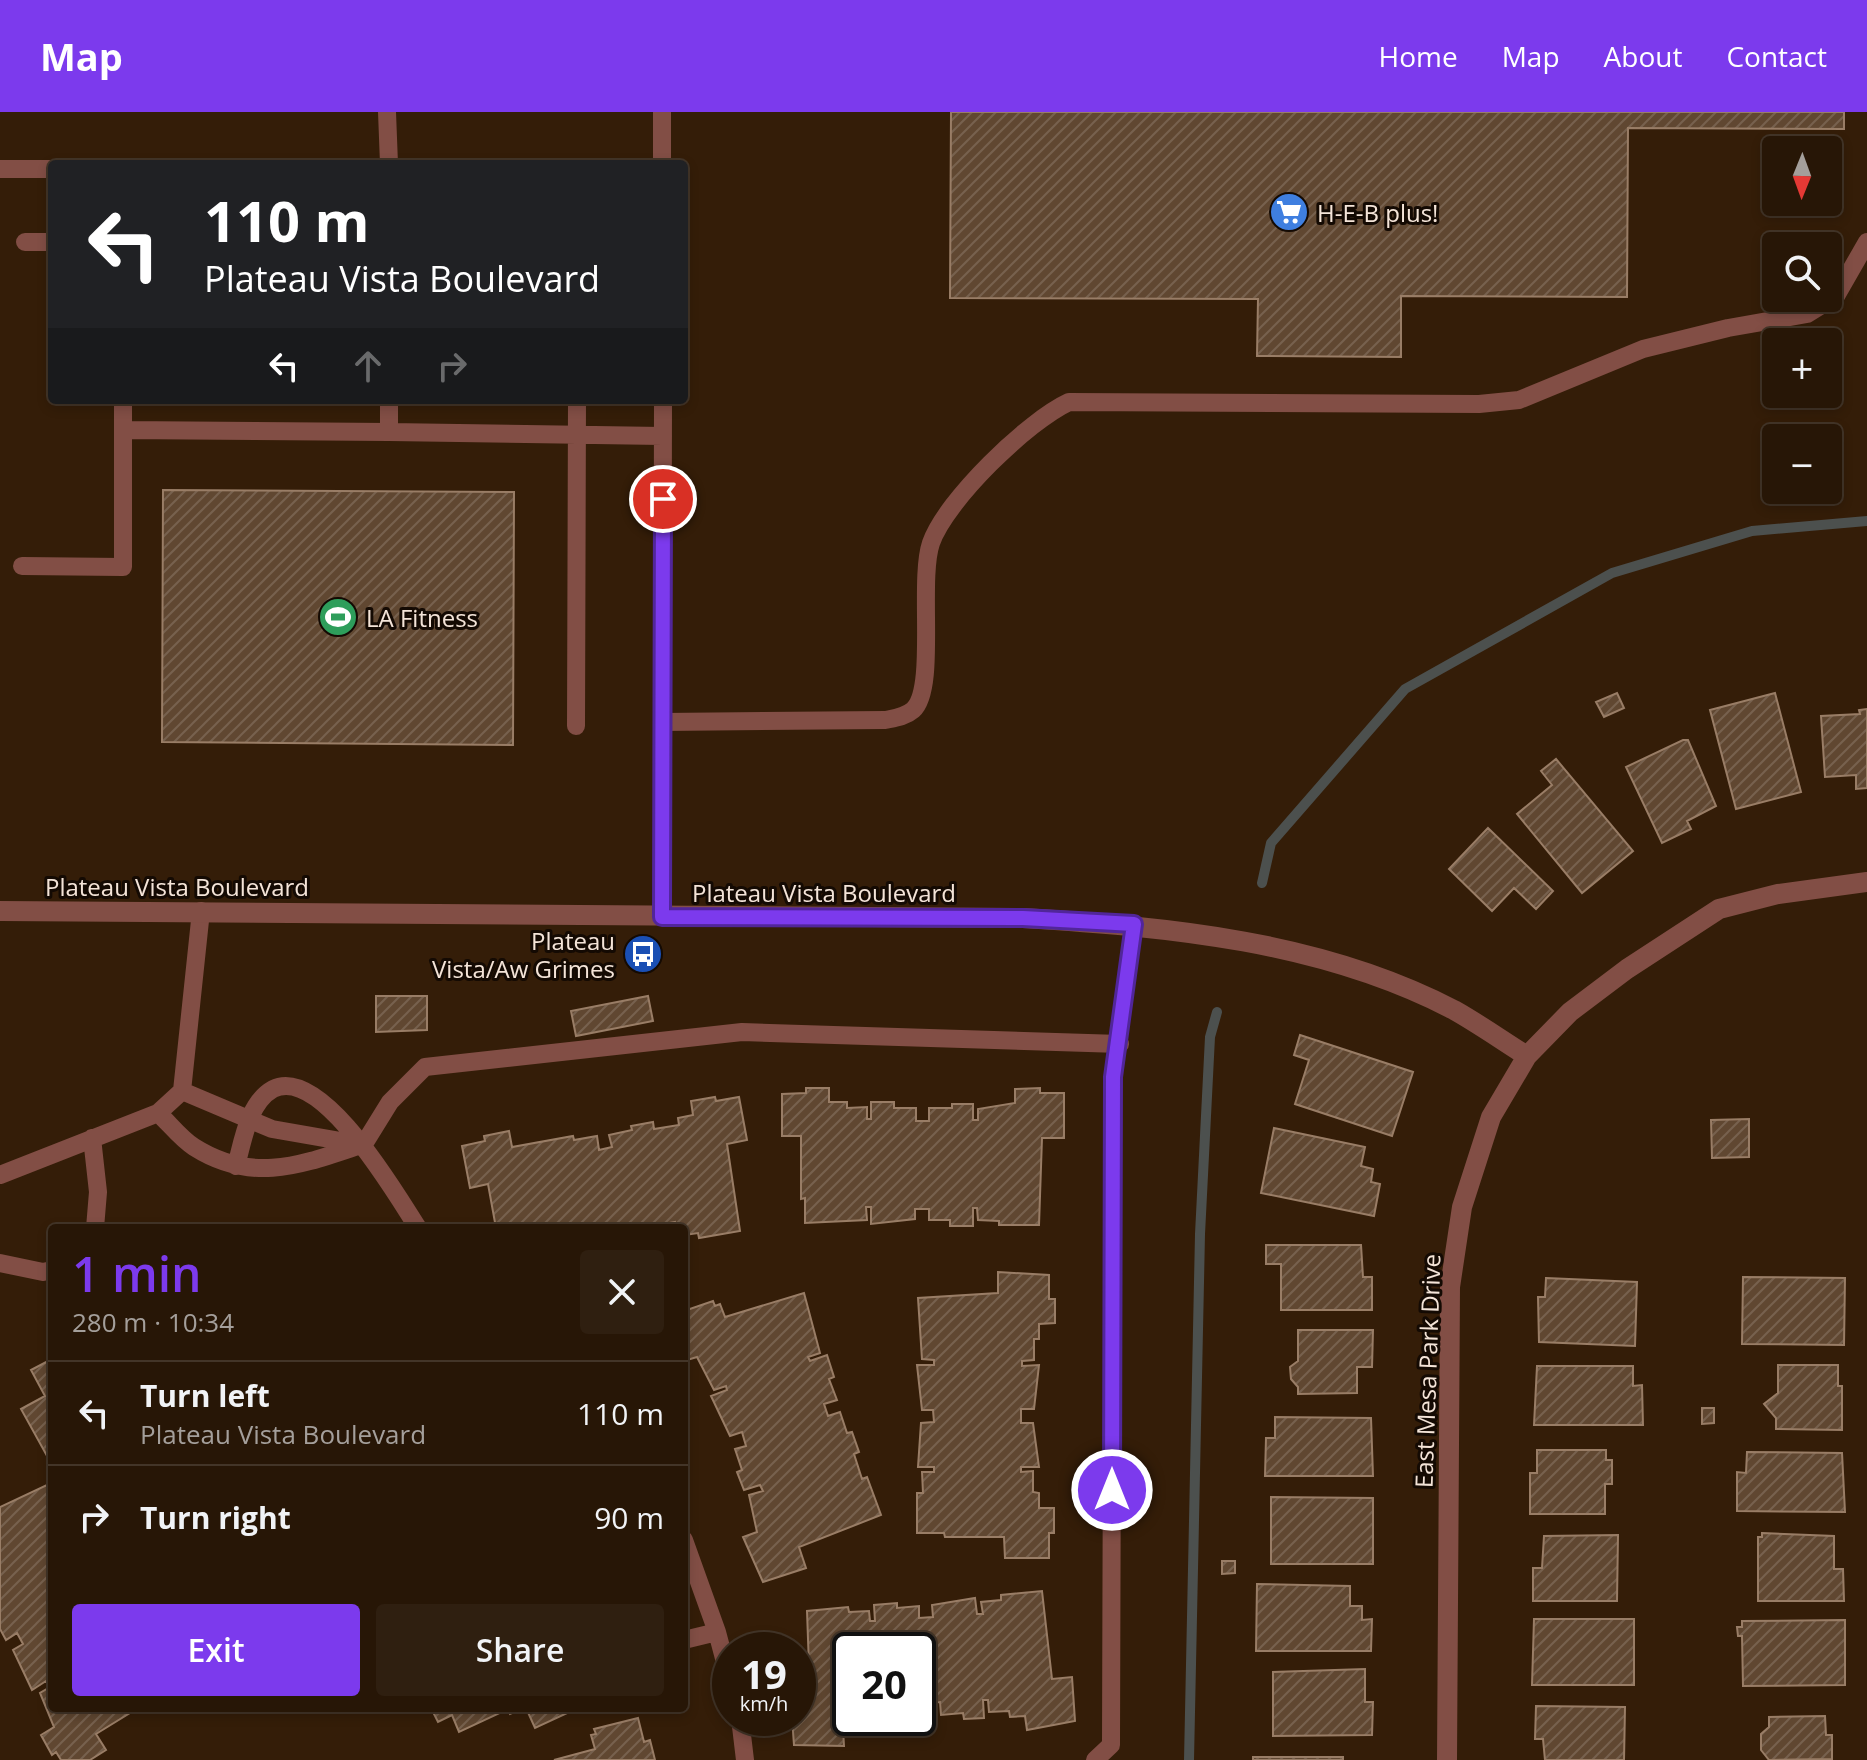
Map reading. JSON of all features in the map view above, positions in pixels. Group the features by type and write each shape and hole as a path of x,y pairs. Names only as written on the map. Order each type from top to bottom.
{"street":[{"name":"East Mesa Park Drive","path":"1447,1760 1450,1287 1462,1207 1486,1132 1527,1056 1570,1012 1627,969 1719,909 1778,894 1867,882"},
{"name":"Plateau Vista Boulevard","path":"0,911 1023,918 1134,924 1250,942 1362,971 1454,1010 1527,1056"}],"lane":[{"path":"387,112 389,160"},
{"path":"662,112 662,160"},
{"path":"0,153 0,169 48,169"},
{"path":"25,242 48,242"},
{"path":"662,722 885,720 901,717 914,709 922,697 924,682 926,565 939,524 953,505 1022,435 1048,411 1069,402 1479,404 1519,400 1643,349 1728,328 1807,314 1825,306 1836,296 1867,242"},
{"path":"22,566 123,567 123,404"},
{"path":"389,404 389,432"},
{"path":"576,726 577,404"},
{"path":"662,917 663,404"},
{"path":"123,430 663,436"},
{"path":"0,1175 158,1113 182,1091 201,911"},
{"path":"1095,1760 1111,1745 1113,1077 1120,1044 1134,924"},
{"path":"158,1113 193,1147 236,1166 244,1169 291,1168 364,1144 390,1102 425,1067 742,1032 1120,1044"},
{"path":"236,1166 249,1120 260,1101 274,1089 291,1087 313,1095 364,1144 415,1224"},
{"path":"182,1091 249,1120 300,1136 364,1144"},
{"path":"92,1138 98,1192 95,1224"},
{"path":"0,1263 48,1271"},
{"path":"688,1551 717,1632"},
{"path":"688,1639 712,1633"},
{"path":"742,1736 745,1760"}],"building":[{"name":"H-E-B plus!","path":"951,112 1844,112 1844,129 1628,128 1627,297 1401,296 1401,357 1257,356 1258,299 950,298"},
{"name":"LA Fitness","path":"163,490 514,492 513,745 162,742"},
{"path":"1617,693 1624,708 1604,717 1596,702"},
{"path":"1775,693 1801,792 1736,809 1710,710"},
{"path":"1867,709 1867,788 1856,789 1856,775 1825,777 1821,716 1860,714 1859,710"},
{"path":"1688,740 1716,806 1687,821 1691,829 1662,843 1626,767"},
{"path":"1556,759 1633,851 1582,893 1517,814 1552,785 1541,771"},
{"path":"1488,828 1553,891 1536,909 1514,888 1492,911 1449,869"},
{"path":"376,996 427,996 427,1030 376,1032"},
{"path":"648,996 653,1021 576,1036 571,1011"},
{"path":"1300,1035 1413,1072 1392,1136 1295,1104 1309,1060 1294,1055"},
{"path":"806,1088 829,1088 829,1102 847,1102 847,1108 867,1107 867,1119 871,1119 871,1102 894,1102 894,1108 916,1108 916,1121 929,1121 929,1108 952,1108 952,1104 973,1104 973,1120 978,1120 978,1109 1015,1103 1015,1089 1040,1088 1040,1093 1064,1093 1064,1138 1042,1138 1039,1225 999,1225 999,1221 978,1220 977,1208 973,1208 973,1226 950,1226 950,1220 929,1220 929,1209 915,1209 915,1219 871,1224 871,1207 866,1207 867,1220 805,1223 805,1198 801,1199 801,1136 782,1136 782,1094 806,1093"},
{"path":"739,1097 747,1140 727,1144 740,1231 699,1238 698,1233 688,1234 688,1224 675,1222 495,1224 488,1184 470,1188 462,1146 485,1141 484,1136 509,1131 512,1147 573,1136 574,1140 597,1136 599,1150 612,1147 609,1135 632,1130 631,1126 653,1122 654,1129 679,1125 678,1118 693,1115 691,1101"},
{"path":"1749,1119 1749,1157 1712,1158 1711,1120"},
{"path":"1274,1128 1365,1147 1361,1166 1373,1169 1371,1182 1380,1184 1374,1216 1261,1193"},
{"path":"1266,1245 1361,1245 1363,1277 1372,1277 1372,1310 1281,1310 1281,1264 1266,1264"},
{"path":"998,1272 1049,1275 1049,1299 1055,1299 1055,1323 1039,1324 1039,1339 1034,1339 1034,1360 1022,1361 1022,1366 1039,1365 1034,1409 1021,1409 1021,1423 1033,1423 1039,1467 1021,1467 1021,1472 1033,1471 1033,1492 1039,1493 1039,1508 1054,1508 1054,1533 1049,1533 1049,1558 1005,1558 1004,1537 945,1537 944,1533 917,1533 917,1493 923,1493 922,1472 934,1472 934,1467 918,1467 921,1423 934,1422 933,1410 922,1410 917,1365 934,1365 934,1360 922,1359 918,1298 998,1293"},
{"path":"1743,1277 1845,1278 1844,1345 1742,1344"},
{"path":"1546,1278 1637,1282 1635,1346 1539,1342 1538,1297 1545,1297"},
{"path":"804,1293 820,1353 808,1357 810,1361 827,1355 834,1377 829,1379 837,1400 824,1404 828,1416 840,1412 847,1433 852,1432 859,1452 854,1454 862,1479 867,1477 881,1515 799,1547 806,1568 763,1582 743,1537 757,1532 749,1495 763,1491 760,1485 744,1490 737,1472 742,1470 735,1449 746,1446 742,1432 730,1436 711,1396 727,1390 726,1386 714,1390 697,1357 688,1360 688,1310 713,1301 715,1306 720,1304 725,1317"},
{"path":"1298,1330 1373,1330 1372,1367 1357,1367 1357,1393 1298,1394 1298,1387 1291,1379 1290,1367 1298,1361"},
{"path":"48,1361 48,1458 21,1409 45,1396 31,1370"},
{"path":"1778,1365 1838,1365 1838,1386 1842,1386 1842,1430 1776,1429 1776,1418 1764,1404 1778,1393"},
{"path":"1537,1366 1633,1366 1633,1386 1642,1385 1643,1425 1534,1425"},
{"path":"1702,1408 1714,1408 1714,1423 1702,1424"},
{"path":"1275,1417 1371,1418 1373,1476 1265,1476 1266,1438 1275,1438"},
{"path":"1537,1450 1606,1450 1606,1460 1612,1460 1612,1484 1605,1484 1605,1514 1530,1514 1530,1473 1537,1473"},
{"path":"1747,1452 1842,1453 1845,1512 1737,1511 1737,1472 1746,1473"},
{"path":"48,1484 48,1684 46,1681 32,1690 13,1650 23,1644 17,1633 6,1640 0,1629 0,1507"},
{"path":"1271,1497 1373,1498 1373,1564 1271,1564"},
{"path":"1762,1533 1834,1536 1834,1569 1843,1569 1844,1601 1758,1601 1758,1537 1762,1537"},
{"path":"1618,1535 1617,1601 1533,1601 1533,1568 1542,1568 1544,1536"},
{"path":"1222,1561 1235,1561 1235,1573 1222,1574"},
{"path":"1257,1584 1350,1586 1350,1606 1362,1606 1362,1620 1372,1619 1371,1651 1256,1651"},
{"path":"1042,1591 1052,1679 1072,1677 1075,1721 1027,1730 1025,1716 1010,1717 1009,1711 989,1712 988,1700 983,1700 984,1718 964,1719 963,1713 941,1715 940,1702 936,1702 936,1632 832,1632 832,1736 843,1736 844,1746 794,1745 793,1736 816,1736 816,1632 808,1632 807,1611 848,1607 849,1612 869,1611 870,1621 875,1621 874,1605 897,1603 897,1608 919,1606 919,1618 933,1617 932,1605 975,1598 977,1614 983,1614 981,1602 1001,1600 1001,1595"},
{"path":"1534,1619 1634,1619 1634,1685 1532,1685"},
{"path":"1845,1620 1845,1685 1743,1686 1742,1636 1738,1636 1737,1627 1742,1627 1742,1621"},
{"path":"1365,1669 1365,1702 1373,1702 1372,1735 1273,1736 1273,1672"},
{"path":"48,1688 48,1712 132,1712 96,1734 106,1750 90,1760 61,1760 56,1752 52,1755 41,1735 54,1727 40,1693"},
{"path":"1536,1706 1625,1707 1624,1760 1545,1760 1543,1739 1535,1739"},
{"path":"433,1712 502,1712 459,1732 452,1715 438,1722"},
{"path":"528,1712 570,1712 535,1728"},
{"path":"1825,1716 1826,1735 1832,1735 1832,1759 1769,1760 1761,1750 1761,1734 1769,1727 1769,1717"},
{"path":"638,1718 644,1742 650,1740 655,1760 554,1760 595,1749 591,1735 596,1734 594,1729"},
{"path":"1253,1757 1343,1757 1343,1760 1253,1760"}],"waterway":[{"path":"1262,883 1271,843 1405,689 1612,573 1752,531 1867,521"},
{"path":"1189,1760 1200,1234 1210,1037 1217,1012"}],"place":[{"name":"H-E-B plus!","path":"1289,212"},
{"name":"LA Fitness","path":"338,617"},
{"name":"Plateau Vista/Aw Grimes","path":"643,954"}],"route":[{"path":"663,499 662,917 1023,918 1134,924 1120,1044 1113,1077 1112,1490"}]}
